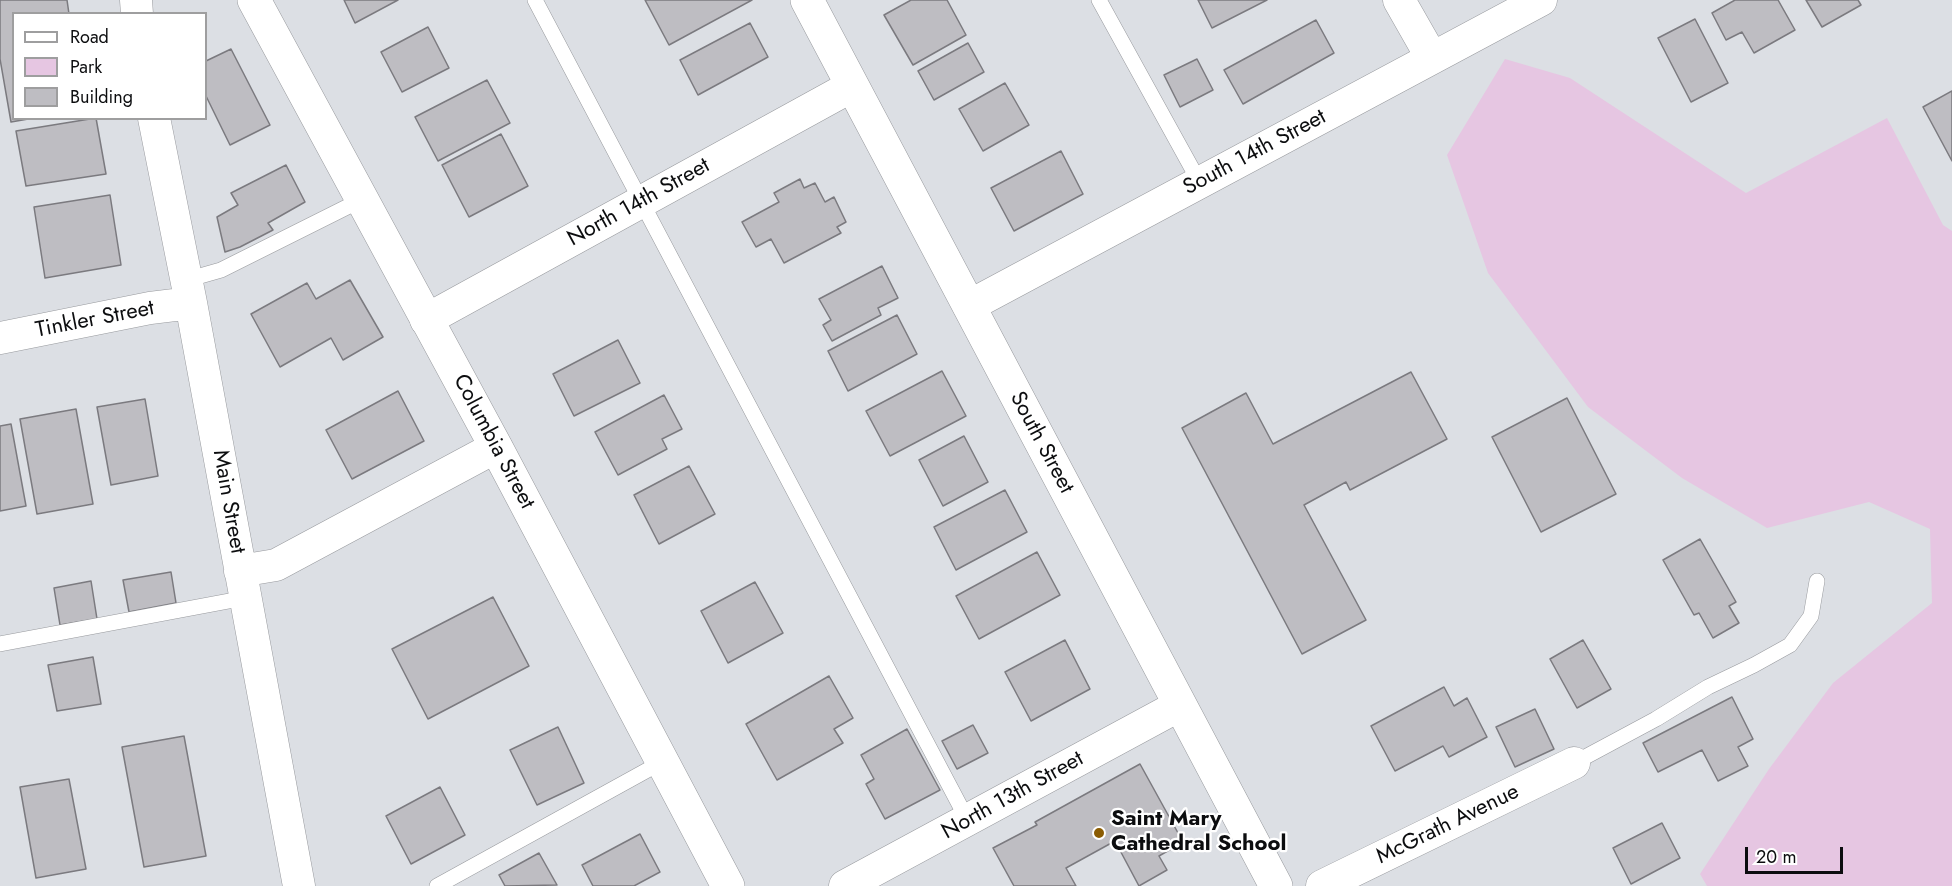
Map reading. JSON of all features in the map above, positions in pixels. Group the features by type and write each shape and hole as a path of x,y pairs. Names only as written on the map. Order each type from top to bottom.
{"main road":[{"name":"Columbia Street","path":"254,0 496,447 728,886"},
{"name":"South Street","path":"807,0 1276,886"}],"street":[{"path":"1399,0 1432,58"},
{"name":"South 14th Street","path":"969,306 1541,0"},
{"name":"North 14th Street","path":"426,320 852,86"},
{"name":"Main Street","path":"154,120 299,886"},
{"name":"Tinkler Street","path":"0,338 150,308 188,291"},
{"path":"243,584 496,447"},
{"name":"North 13th Street","path":"846,886 1180,705"},
{"name":"McGrath Avenue","path":"1322,886 1574,763"}],"lane":[{"path":"536,0 640,202 968,821"},
{"path":"1099,0 1200,183"},
{"path":"188,291 221,270 361,200"},
{"path":"1574,763 1708,687 1790,645 1811,616 1817,581"},
{"path":"0,644 243,584"},
{"path":"437,886 662,762"}],"green space":[{"path":"1505,59 1570,78 1746,193 1887,118 1943,225 1952,231 1952,886 1707,886 1700,874 1769,769 1833,683 1932,603 1930,529 1869,502 1767,528 1682,478 1588,407 1488,273 1447,155"}],"building":[{"path":"0,0 67,0 69,12 12,12 12,120 22,120 11,122 0,59"},
{"path":"344,0 398,0 355,23"},
{"path":"645,0 752,0 669,45"},
{"path":"911,0 947,0 966,35 913,65 884,15"},
{"path":"1198,0 1267,0 1212,28"},
{"path":"1735,0 1778,0 1795,30 1754,53 1742,32 1726,40 1712,13"},
{"path":"1806,0 1858,0 1861,5 1822,27"},
{"path":"1695,19 1728,83 1691,102 1658,38"},
{"path":"1316,20 1334,53 1243,104 1224,70"},
{"path":"750,23 768,57 698,95 680,60"},
{"path":"428,27 449,68 402,92 381,52"},
{"path":"968,43 984,72 934,100 918,71"},
{"path":"231,49 270,125 230,145 207,98 207,61"},
{"path":"1197,59 1213,90 1180,107 1164,75"},
{"path":"487,80 510,123 438,161 415,117"},
{"path":"1005,83 1029,125 983,151 959,109"},
{"path":"1952,91 1952,161 1923,107"},
{"path":"96,120 106,174 26,186 16,131"},
{"path":"501,134 528,186 469,217 442,165"},
{"path":"1061,151 1083,194 1014,231 991,188"},
{"path":"286,165 305,202 268,223 273,230 225,252 217,217 238,205 231,193"},
{"path":"800,179 804,188 815,183 825,202 834,197 846,222 837,227 841,233 784,263 771,239 756,247 742,222 779,202 774,193"},
{"path":"110,195 121,265 45,278 34,207"},
{"path":"882,266 898,298 878,308 881,315 832,341 823,325 831,320 819,299"},
{"path":"350,280 383,337 343,360 331,338 280,367 251,314 307,283 316,299"},
{"path":"897,315 917,354 848,391 828,351"},
{"path":"618,340 640,383 574,416 553,374"},
{"path":"942,371 966,416 890,456 866,411"},
{"path":"1411,372 1447,439 1350,490 1346,482 1304,505 1366,620 1302,654 1182,428 1246,393 1273,444"},
{"path":"398,391 424,441 352,479 326,430"},
{"path":"664,395 682,429 662,439 667,449 618,475 595,432"},
{"path":"1567,398 1616,494 1541,532 1492,437"},
{"path":"145,399 158,476 111,485 97,407"},
{"path":"76,409 93,504 37,514 20,419"},
{"path":"11,424 26,506 0,511 0,426"},
{"path":"964,436 988,482 943,506 919,460"},
{"path":"689,466 715,514 659,544 634,495"},
{"path":"1005,490 1027,532 956,570 934,527"},
{"path":"1700,539 1736,602 1729,606 1739,623 1713,638 1699,613 1694,615 1663,560"},
{"path":"1037,552 1060,595 979,639 956,596"},
{"path":"171,572 176,603 129,612 123,580"},
{"path":"91,581 97,619 60,625 54,588"},
{"path":"755,582 783,633 728,663 701,611"},
{"path":"493,597 529,666 428,719 392,649"},
{"path":"1065,640 1090,689 1031,721 1005,672"},
{"path":"1583,640 1611,689 1577,708 1550,659"},
{"path":"93,657 101,704 57,711 48,665"},
{"path":"829,676 853,718 834,729 843,743 777,780 746,724"},
{"path":"1444,687 1454,706 1467,698 1487,737 1449,757 1443,746 1395,771 1371,726"},
{"path":"1732,697 1753,739 1738,747 1748,766 1718,781 1702,750 1658,772 1643,743"},
{"path":"1535,709 1554,749 1515,767 1496,727"},
{"path":"973,725 988,753 957,769 942,741"},
{"path":"558,727 584,783 537,805 510,750"},
{"path":"907,729 940,790 885,819 866,784 874,779 861,755"},
{"path":"184,736 206,856 144,867 122,747"},
{"name":"Saint Mary Cathedral School","path":"1140,764 1183,842 1159,856 1167,870 1139,886 1115,841 1066,868 1076,886 1014,886 993,848 1037,825 1035,822"},
{"path":"69,779 86,869 36,878 20,787"},
{"path":"440,787 465,835 411,864 386,816"},
{"path":"1662,823 1680,858 1631,884 1613,848"},
{"path":"640,834 660,872 634,886 593,886 582,865"},
{"path":"539,853 557,885 505,886 499,875"}],"place":[{"name":"Saint Mary Cathedral School","path":"1099,833"}]}
